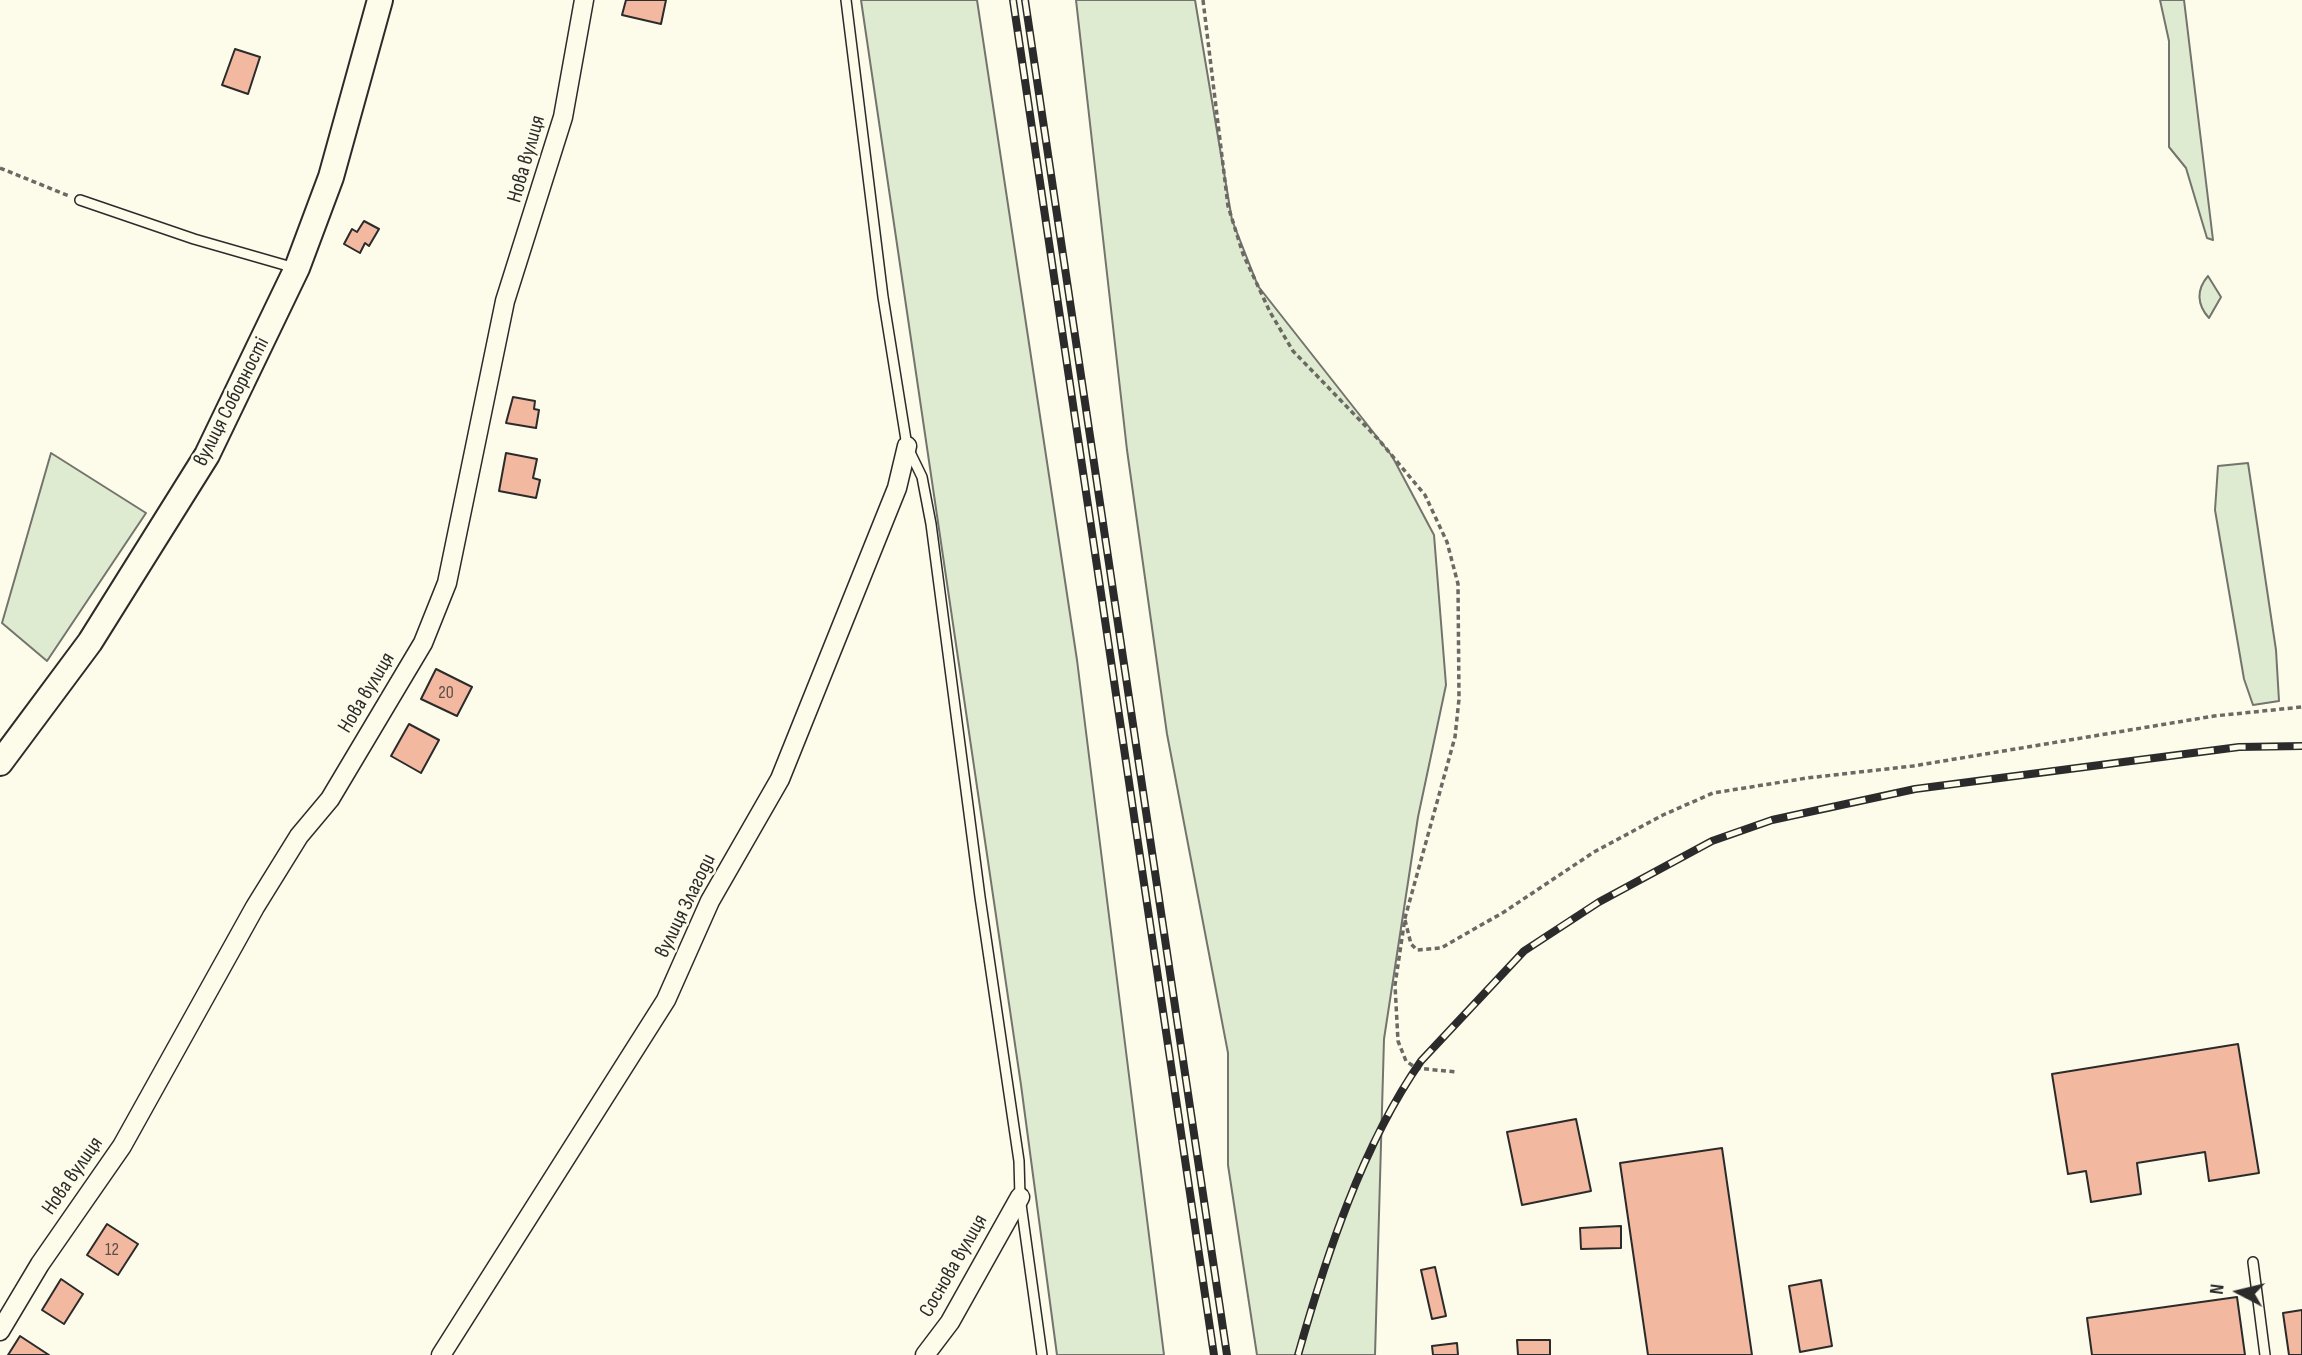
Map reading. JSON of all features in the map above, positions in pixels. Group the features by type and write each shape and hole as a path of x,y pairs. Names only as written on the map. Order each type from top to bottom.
{"street":[{"name":"вулиця Соборності","path":"0,763 90,642 207,455 297,268 331,177 380,0"},
{"name":"Нова вулиця","path":"0,1331 40,1264 122,1146 256,907 299,836 330,799 423,643 447,583 505,301 563,117 584,0"},
{"name":"вулиця Злагоди","path":"441,1355 666,1000 710,901 780,779 897,488 907,446"},
{"name":"Соснова вулиця","path":"925,1355 950,1322 1020,1197"}],"lane":[{"path":"846,0 883,297 907,446 922,477 931,524 979,897 1019,1161 1020,1197 1042,1355"},
{"path":"80,201 194,239 297,268"},
{"path":"2253,1262 2265,1355"}],"path":[{"path":"1203,0 1228,206 1243,254 1270,312 1293,351 1379,440 1425,495 1447,542 1458,584 1459,699 1455,737 1405,918 1395,985 1398,1041 1406,1061 1416,1068 1455,1072"},
{"path":"0,168 80,201"},
{"path":"1405,918 1408,937 1417,950 1441,948 1504,912 1594,852 1713,793 1807,778 1913,766 2214,716 2302,708"}],"green space":[{"path":"861,0 977,0 1077,660 1164,1355 1057,1355 1021,1085"},
{"path":"1076,0 1195,0 1232,220 1258,286 1392,456 1434,535 1446,685 1418,817 1384,1039 1375,1355 1257,1355 1228,1165 1228,1053 1167,734 1127,450"},
{"path":"2160,0 2184,0 2213,240 2207,238 2186,168 2169,147 2169,41"},
{"path":"2208,276 2221,297 2209,318 2199,297 2201,287"},
{"path":"51,453 146,513 47,661 2,623"},
{"path":"2248,463 2276,650 2279,701 2253,705 2244,679 2215,510 2218,466"}],"building":[{"path":"626,0 666,0 661,24 622,15"},
{"path":"235,49 260,57 248,94 222,85"},
{"path":"364,221 379,229 369,246 365,243 360,253 344,244 352,229 357,232"},
{"path":"513,397 535,401 534,409 539,410 536,428 506,423"},
{"path":"506,453 537,459 533,478 540,480 536,498 499,491"},
{"path":"436,669 472,687 457,716 421,699"},
{"path":"409,724 439,740 421,773 391,756"},
{"path":"2238,1044 2259,1173 2209,1181 2205,1152 2137,1163 2141,1194 2091,1202 2086,1171 2068,1174 2052,1074"},
{"path":"1576,1119 1591,1191 1522,1205 1507,1132"},
{"path":"1722,1148 1752,1355 1648,1355 1620,1163"},
{"path":"107,1224 138,1244 118,1275 87,1255"},
{"path":"1621,1226 1621,1248 1581,1249 1580,1228"},
{"path":"1435,1267 1446,1316 1432,1319 1421,1270"},
{"path":"61,1279 83,1294 64,1324 42,1310"},
{"path":"1821,1280 1832,1346 1800,1352 1789,1286"},
{"path":"2237,1297 2245,1355 2092,1355 2087,1318"},
{"path":"2302,1310 2302,1355 2289,1355 2283,1313"},
{"path":"20,1336 49,1355 8,1355"},
{"path":"1517,1340 1550,1340 1550,1355 1518,1355"},
{"path":"1457,1343 1458,1355 1433,1355 1432,1346"}],"railway":[{"path":"1013,0 1214,1355"},
{"path":"1025,0 1227,1355"},
{"path":"1298,1355 1348,1203 1381,1129 1421,1061 1524,951 1599,902 1712,841 1772,820 1915,789 2239,747 2302,746"}]}
